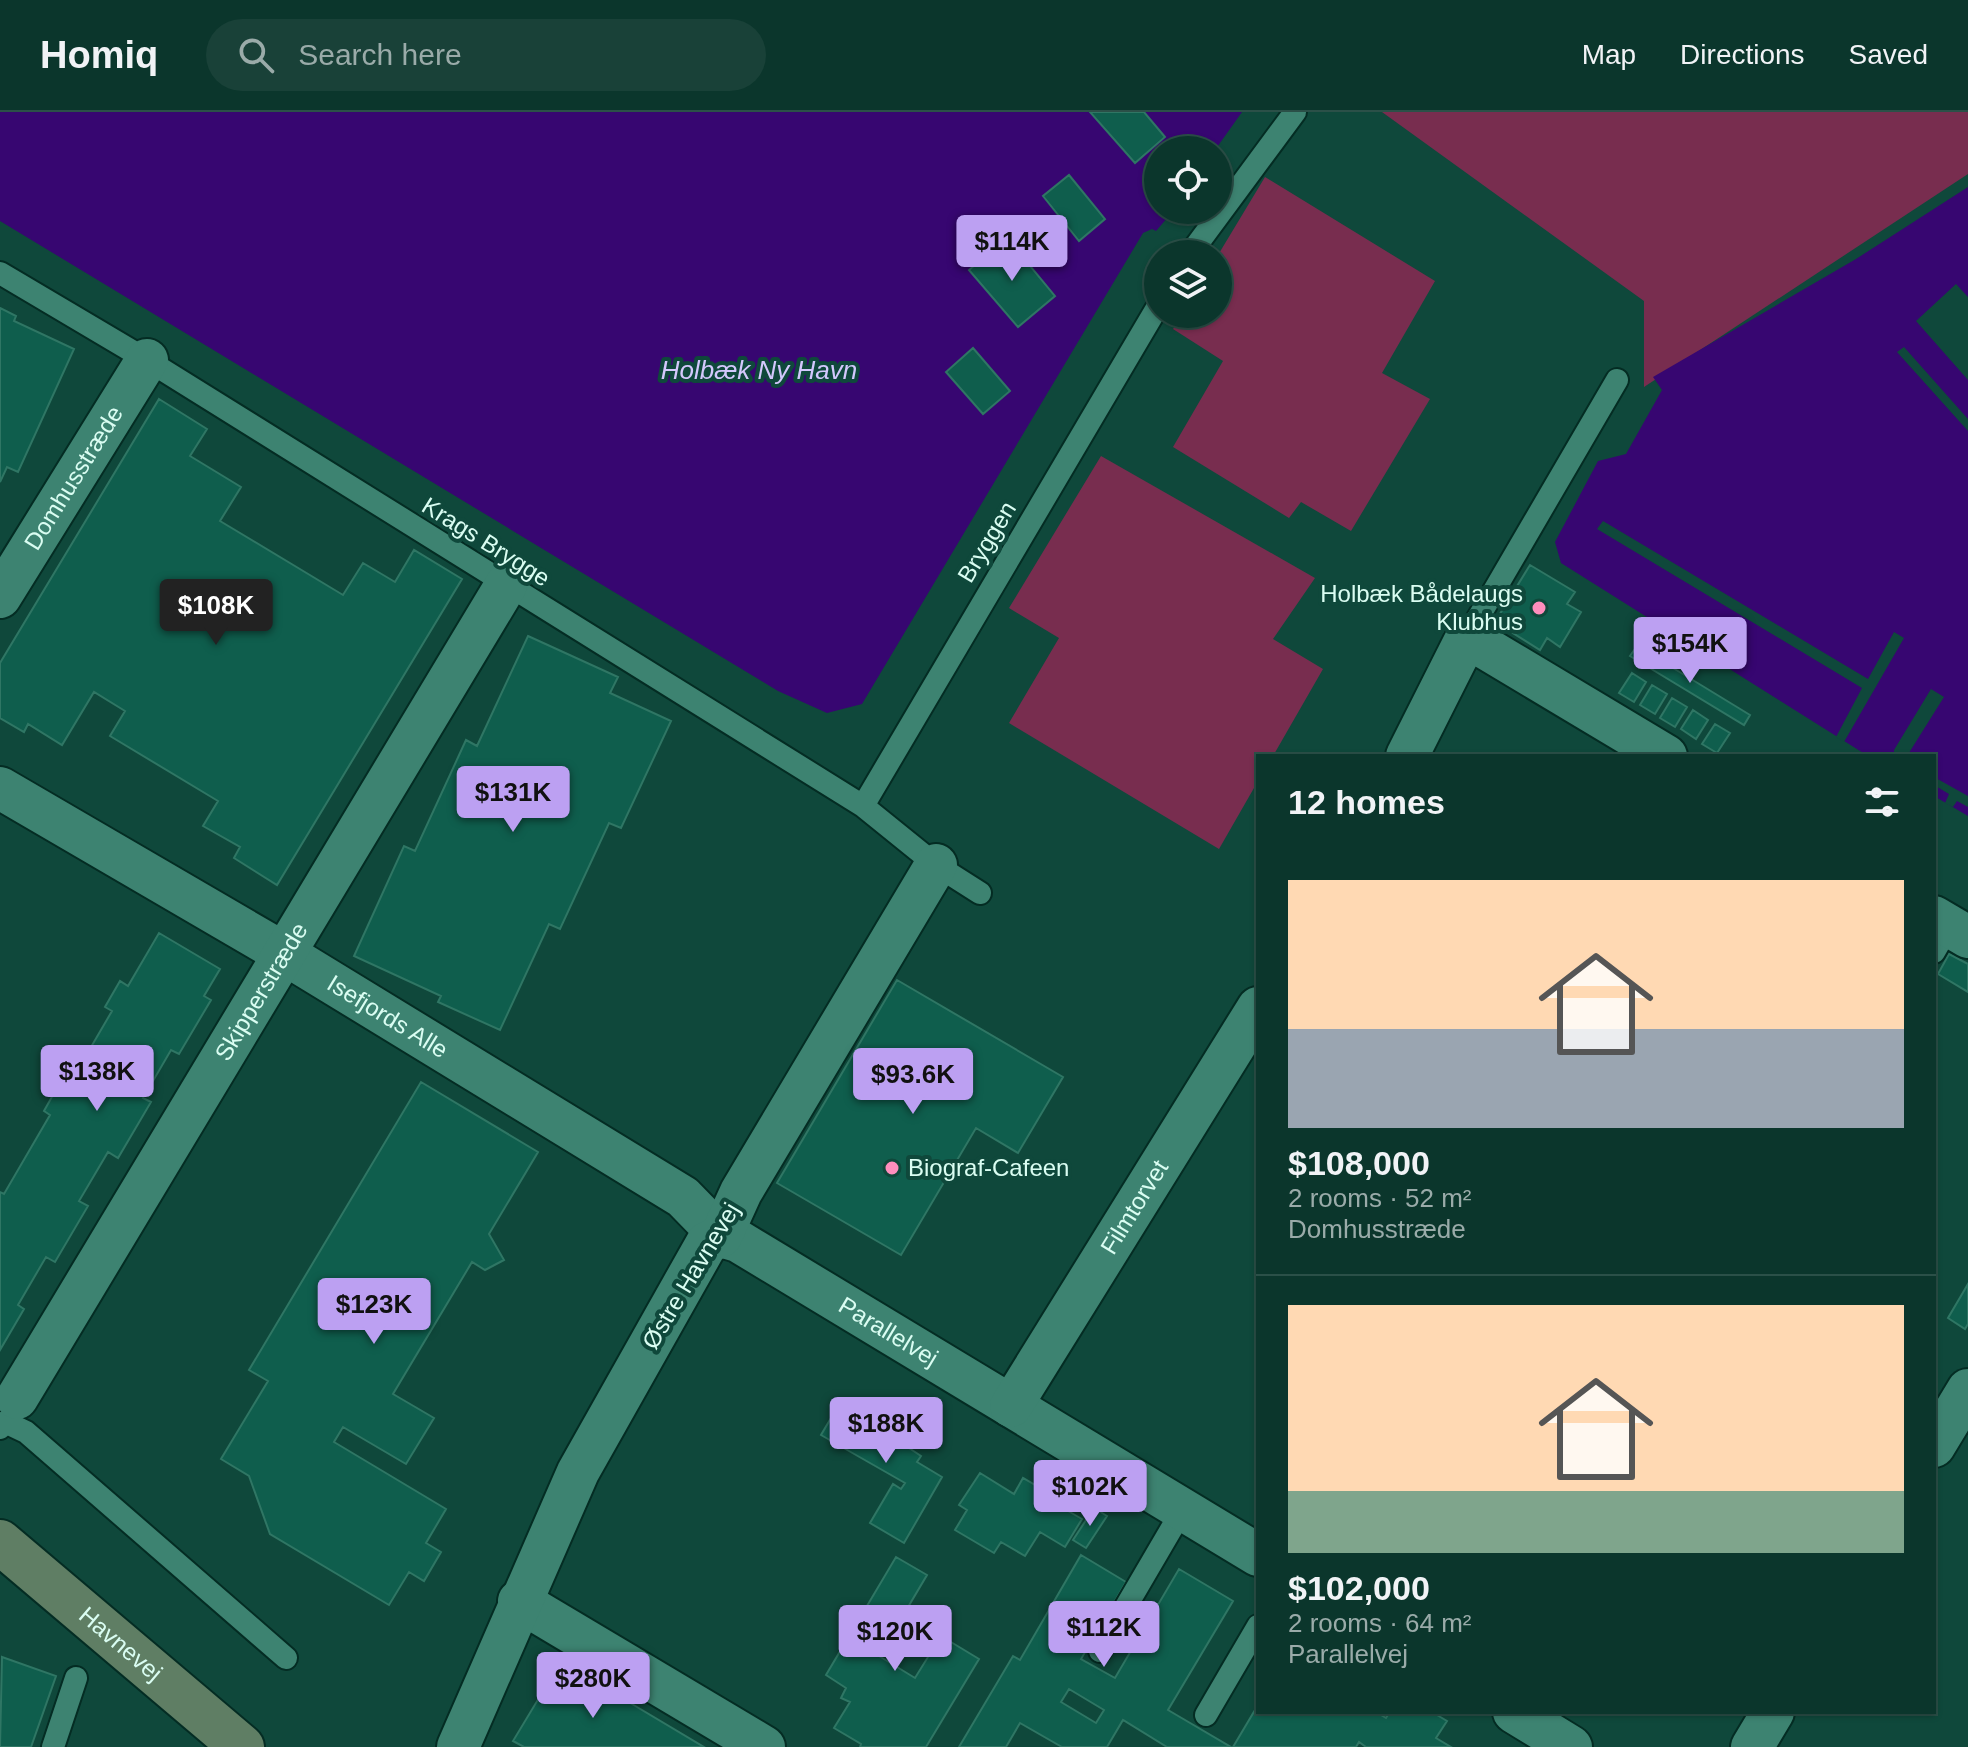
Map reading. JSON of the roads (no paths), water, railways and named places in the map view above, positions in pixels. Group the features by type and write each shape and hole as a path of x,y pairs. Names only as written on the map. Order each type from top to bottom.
{"street":[{"name":"Domhusstræde","path":"0,597 147,360"},
{"name":"Skipperstræde","path":"5,1417 506,585"},
{"path":"1408,754 1467,637 1663,754"},
{"name":"Isefjords Alle","path":"0,788 285,954 683,1197 721,1236"},
{"name":"Østre Havnevej","path":"458,1747 519,1601 578,1472 707,1243 721,1236 741,1192 936,865"},
{"name":"Filmtorvet","path":"1011,1406 1256,1011"},
{"name":"Parallelvej","path":"721,1236 738,1241 1256,1554"},
{"path":"1936,1443 1968,1390"},
{"name":"Havnevej","path":"0,1542 242,1747"},
{"path":"519,1601 764,1747"},
{"path":"1752,1747 1772,1714"},
{"path":"1524,1728 1571,1747"}],"lane":[{"path":"1200,240 1295,112"},
{"name":"Krags Brygge","path":"0,273 147,360 863,806 936,865"},
{"name":"Bryggen","path":"863,806 1145,328"},
{"path":"1467,637 1617,380"},
{"path":"936,865 980,893"},
{"path":"5,1417 286,1658"},
{"path":"1100,1651 1183,1509"},
{"path":"1206,1715 1256,1629"},
{"path":"53,1747 76,1678"}],"water":[{"name":"Holbæk Ny Havn","path":"0,112 1242,112 1225,136 1144,136 1144,224 1162,224 1156,231 1152,229 1143,233 862,704 827,713 778,691 0,221"},
{"path":"1968,187 1968,297 1956,284 1916,321 1968,380 1968,816 1936,797 1936,754 1865,754 1561,563 1555,542 1598,461 1626,454 1662,390 1653,377 1856,259"}],"place":[{"name":"Holbæk Bådelaugs Klubhus","path":"1539,608"},
{"name":"Biograf-Cafeen","path":"892,1168"}]}
